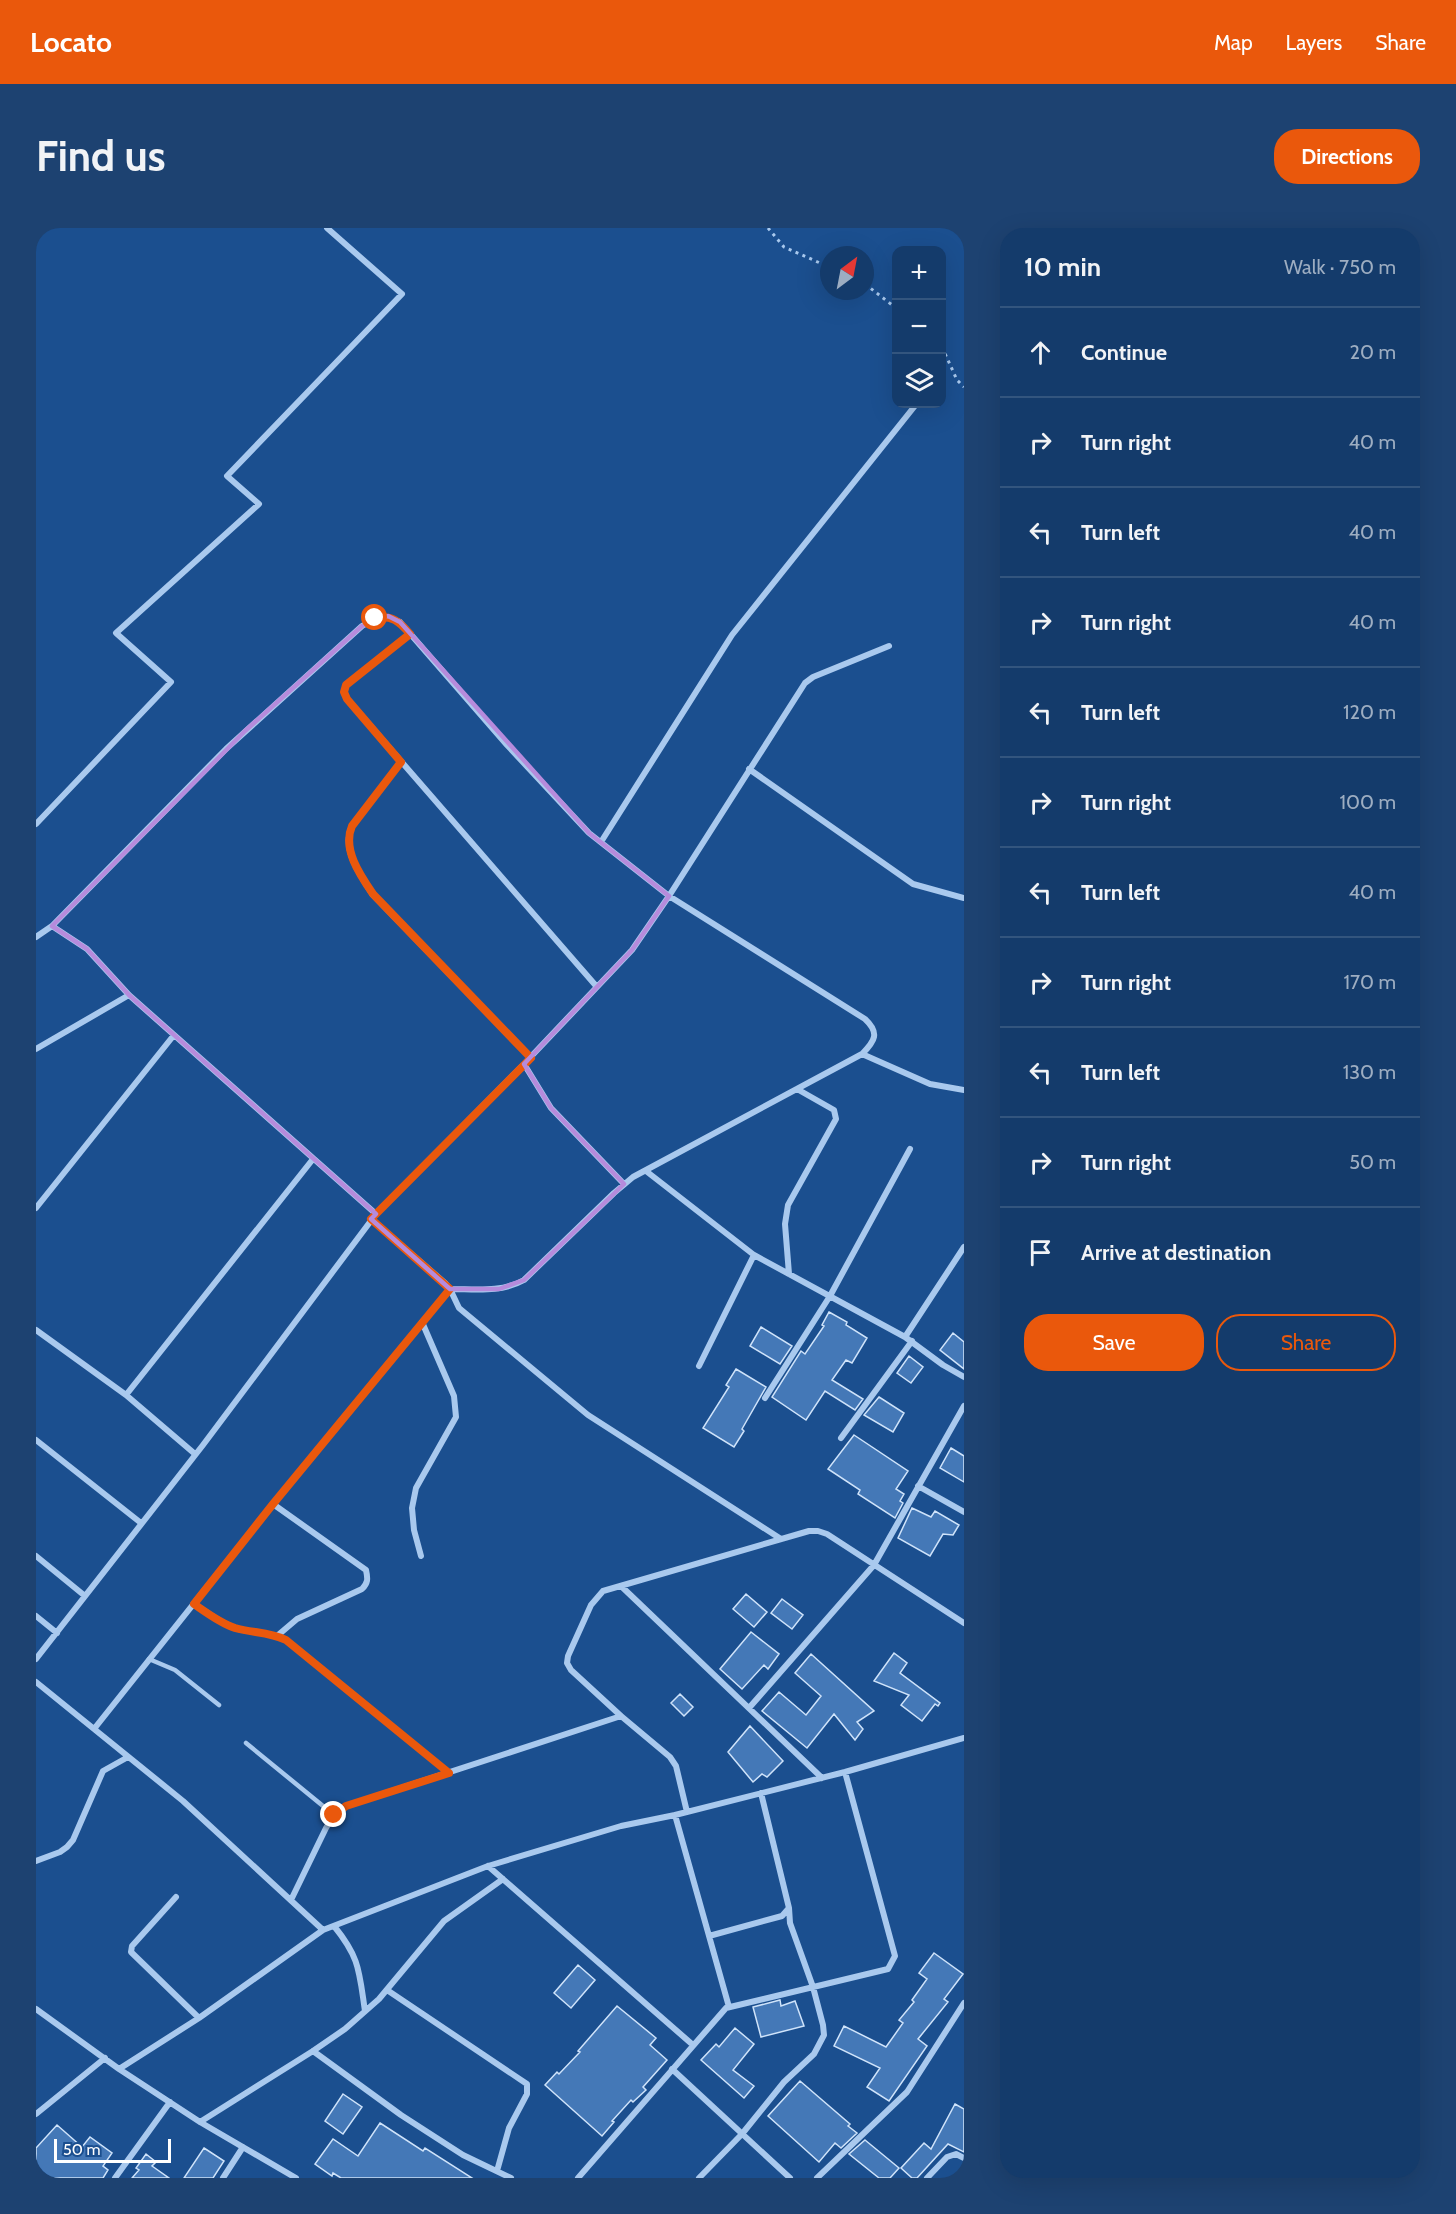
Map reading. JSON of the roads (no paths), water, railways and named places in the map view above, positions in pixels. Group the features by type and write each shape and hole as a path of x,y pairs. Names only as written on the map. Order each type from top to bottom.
{"street":[{"path":"36,824 171,682 117,633 259,504 227,476 402,294 327,228"},
{"path":"601,842 732,635 913,408"},
{"path":"36,937 52,926 226,749 363,626 375,618 388,616 400,622 512,751 585,829 669,896 866,1019 873,1026 875,1034 872,1044 862,1054 624,1184 524,1280 512,1287 499,1289 450,1289 273,1504 94,1729"},
{"path":"410,634 346,685 344,692 347,699 597,987"},
{"path":"36,1659 195,1454 374,1216 531,1058 632,950 805,683 889,646"},
{"path":"401,762 352,826 349,833 350,850 361,875 373,894 531,1058"},
{"path":"749,769 913,884 964,898"},
{"path":"52,926 87,949 129,995 313,1159 450,1289 459,1308 576,1407 781,1539"},
{"path":"36,1049 129,995"},
{"path":"36,1208 174,1035"},
{"path":"862,1054 930,1084 964,1090"},
{"path":"524,1064 551,1108 624,1184"},
{"path":"789,1274 785,1215 788,1205 836,1119 836,1113 829,1107 797,1089"},
{"path":"765,1398 830,1296 910,1149"},
{"path":"126,1395 313,1159"},
{"path":"646,1171 754,1255 912,1341 943,1365 964,1377"},
{"path":"905,1337 964,1247"},
{"path":"699,1366 754,1255"},
{"path":"420,1556 414,1530 413,1501 416,1488 456,1418 454,1396 422,1322"},
{"path":"37,1334 126,1395 195,1454"},
{"path":"841,1438 912,1341"},
{"path":"749,1708 874,1565 964,1406"},
{"path":"36,1440 141,1523"},
{"path":"918,1486 964,1512"},
{"path":"273,1504 366,1570 368,1578 362,1589 297,1619 277,1635"},
{"path":"687,1812 676,1766 670,1757 621,1716 571,1670 567,1663 591,1605 603,1591 809,1531 818,1531 964,1623"},
{"path":"36,1556 85,1596"},
{"path":"621,1586 822,1778"},
{"path":"194,1604 232,1627 277,1635 286,1640 449,1773"},
{"path":"36,1616 57,1633"},
{"path":"36,1682 183,1801 323,1930"},
{"path":"291,1900 334,1815 346,1806 621,1716"},
{"path":"119,2069 199,2018 323,1930 488,1866 621,1826 675,1815 822,1778 964,1738"},
{"path":"36,1861 68,1847 104,1771 128,1757"},
{"path":"578,2178 693,2045 729,2007 888,1969 895,1956 845,1772"},
{"path":"699,2178 742,2134 780,2087 814,2054 824,2035 813,1988 790,1923 789,1908 761,1793"},
{"path":"675,1815 729,2007"},
{"path":"488,1866 693,2045"},
{"path":"200,2122 345,2029 387,1990 426,1939 444,1921 503,1880"},
{"path":"176,1897 132,1946 131,1952 199,2018"},
{"path":"709,1936 782,1916 789,1908"},
{"path":"334,1926 349,1945 359,1968 365,2011"},
{"path":"387,1990 527,2084 527,2094 509,2128 497,2171"},
{"path":"817,2178 907,2092 964,2003"},
{"path":"36,2009 119,2069 200,2122 296,2178"},
{"path":"313,2051 445,2144 511,2178"},
{"path":"36,2115 105,2058"},
{"path":"672,2069 790,2178"},
{"path":"115,2178 170,2102"},
{"path":"223,2178 243,2147"},
{"path":"927,2178 951,2155 964,2158"}],"lane":[{"path":"149,1659 176,1670 219,1705"},
{"path":"246,1743 334,1815"}]}
